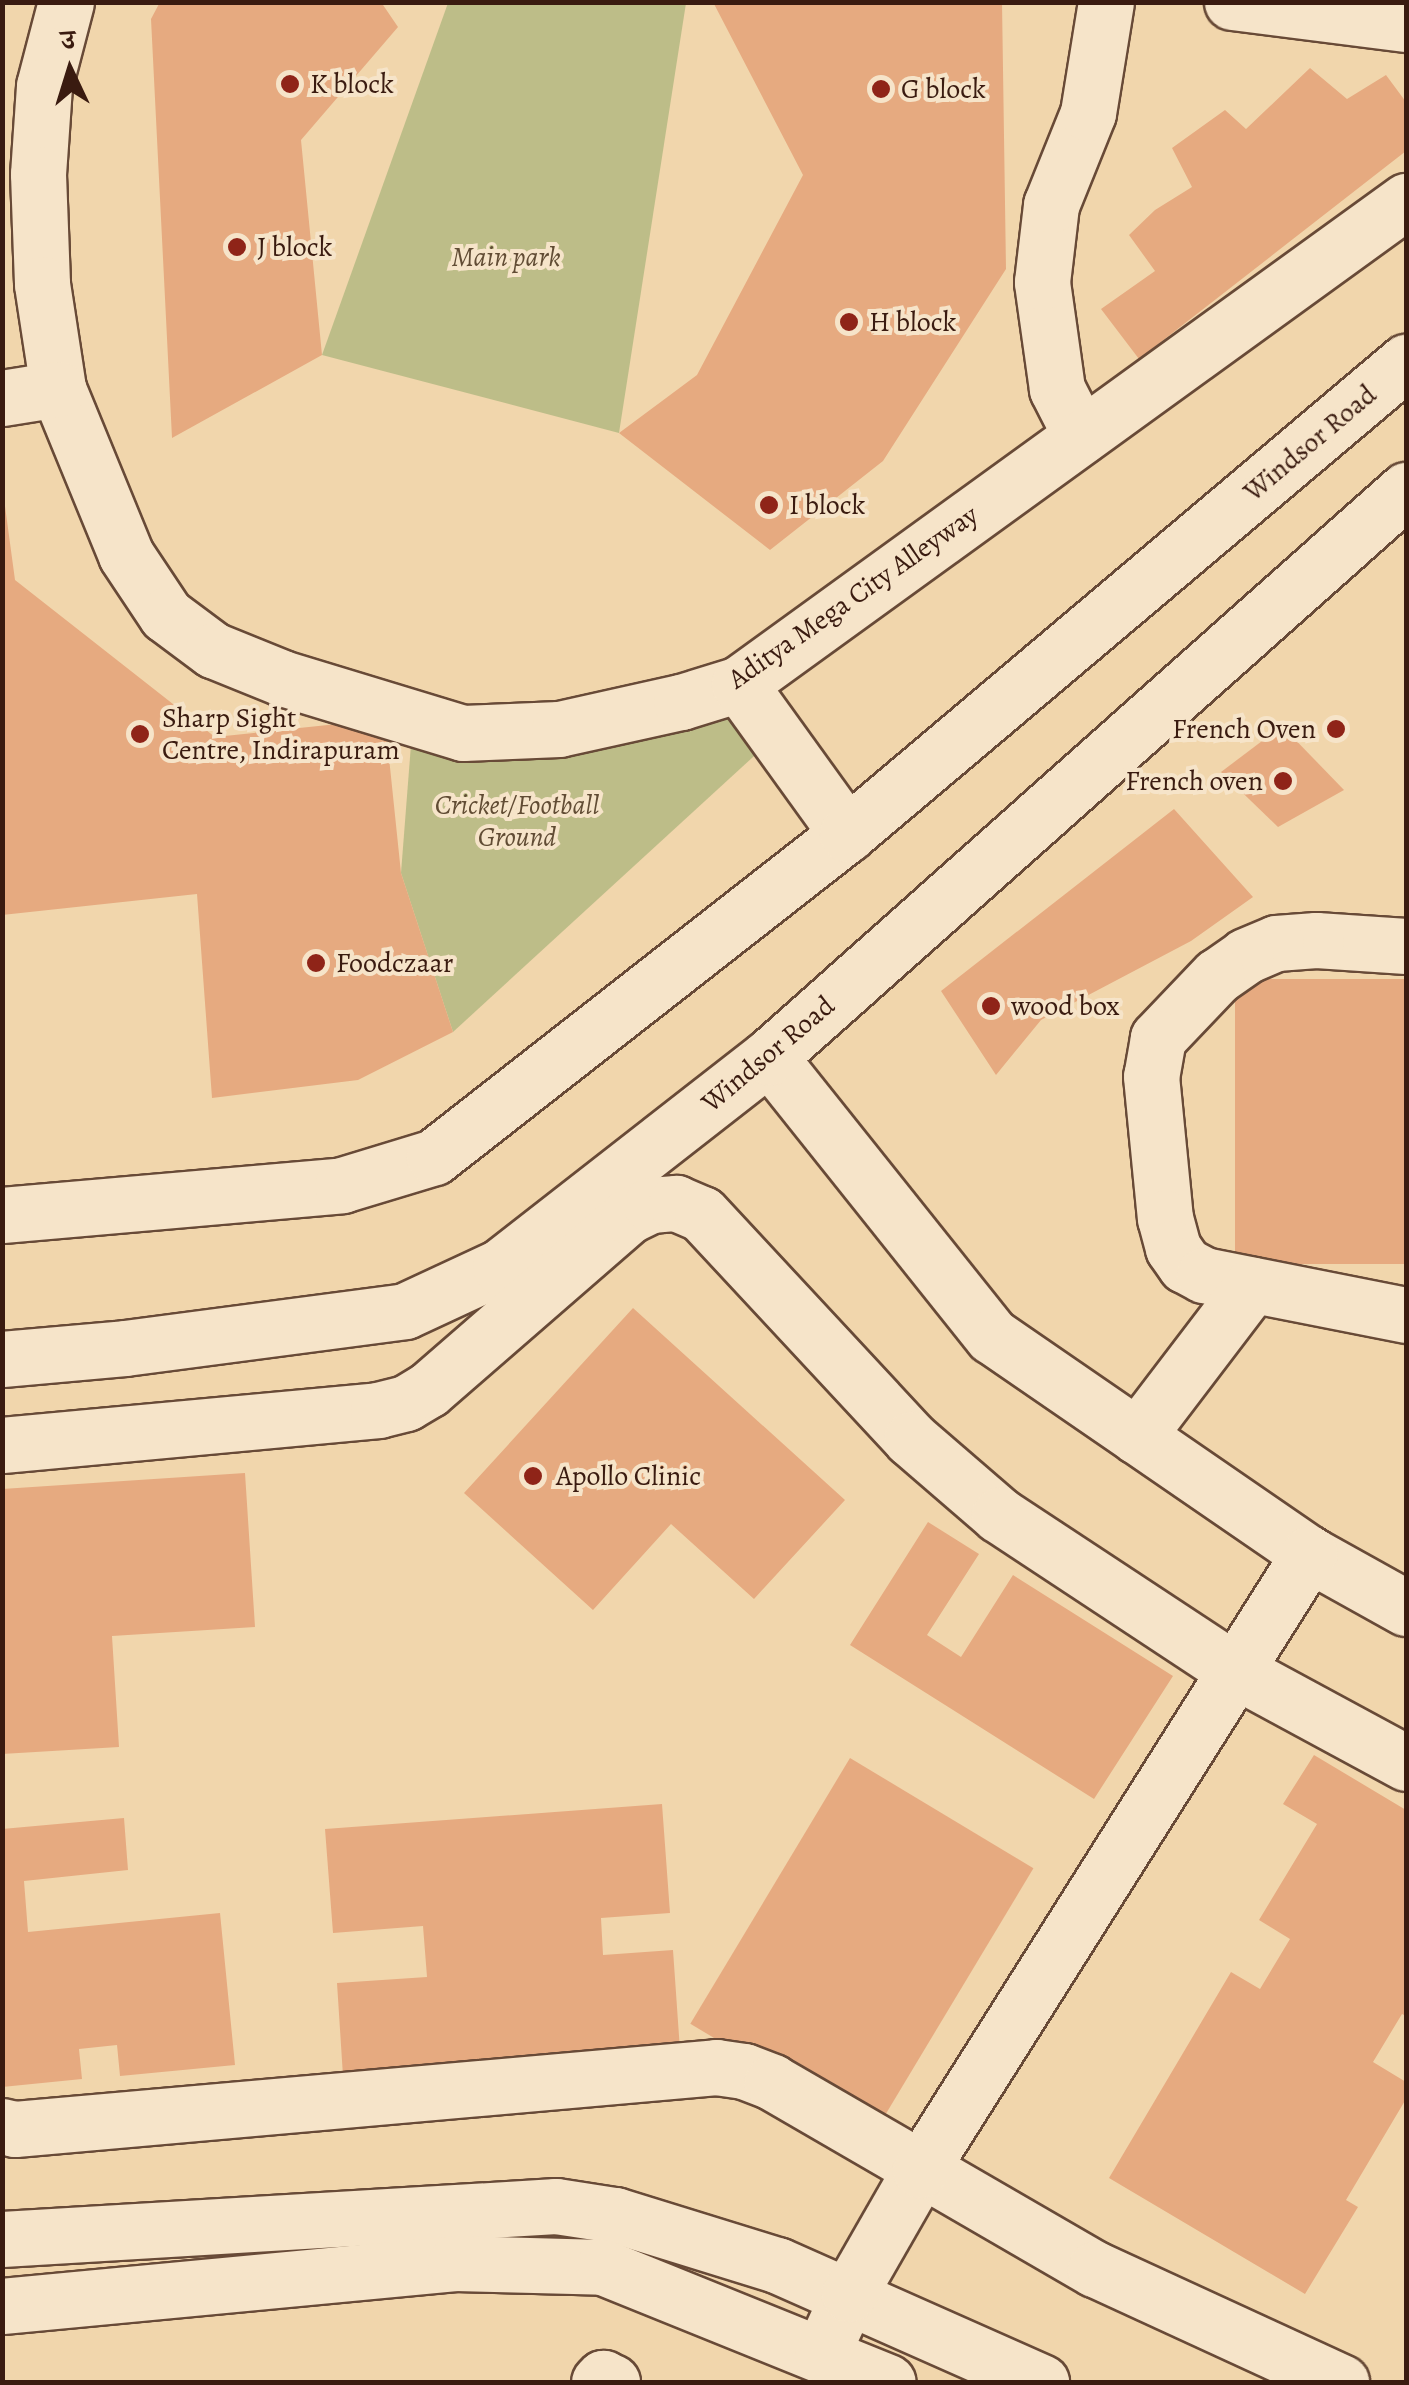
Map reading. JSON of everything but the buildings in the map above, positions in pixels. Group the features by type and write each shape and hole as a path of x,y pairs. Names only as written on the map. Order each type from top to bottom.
{"street":[{"name":"Aditya Mega City Alleyway","path":"66,2 44,86 38,174 42,284 58,389 126,555 166,616 213,650 282,678 463,732 559,729 682,702 739,684 1406,201"},
{"path":"1080,436 1057,389 1042,282 1050,205 1088,113 1106,2"},
{"path":"1232,2 1406,24"},
{"name":"Windsor Road","path":"2,1215 342,1185 434,1157 847,834 1406,362"},
{"path":"2,398 58,389"},
{"name":"Windsor Road","path":"2,1359 126,1348 405,1310 500,1268 769,1057 1406,490"},
{"path":"739,684 847,834"},
{"path":"1406,946 1316,940 1276,944 1217,976 1158,1038 1152,1076 1165,1218 1173,1248 1184,1265 1204,1275 1406,1315"},
{"path":"769,1057 992,1336 1309,1554 1406,1608"},
{"path":"2,1446 378,1410 406,1403 428,1390 628,1216 652,1205 676,1203 702,1214 954,1480 999,1515 1236,1671 1406,1763"},
{"path":"1136,1436 1252,1285"},
{"path":"822,2352 849,2294 920,2170 1309,1554"},
{"path":"2,2126 15,2129 716,2066 772,2082 1095,2270 1341,2382"},
{"path":"2,2239 556,2206 615,2216 704,2242 849,2294 1041,2382"},
{"path":"2,2306 455,2263 603,2268 822,2352 888,2382"},
{"path":"600,2382 603,2378 612,2382"}],"green space":[{"name":"Main park","path":"448,3 686,3 619,433 322,355"},
{"name":"Cricket/Football Ground","path":"739,684 777,735 453,1032 401,873 413,719"}],"place":[{"name":"K block","path":"290,84"},
{"name":"G block","path":"881,89"},
{"name":"J block","path":"237,247"},
{"name":"H block","path":"849,322"},
{"name":"I block","path":"769,505"},
{"name":"French Oven","path":"1336,729"},
{"name":"Sharp Sight Centre, Indirapuram","path":"140,734"},
{"name":"French oven","path":"1283,781"},
{"name":"Foodczaar","path":"316,963"},
{"name":"wood box","path":"991,1006"},
{"name":"Apollo Clinic","path":"533,1476"}]}
